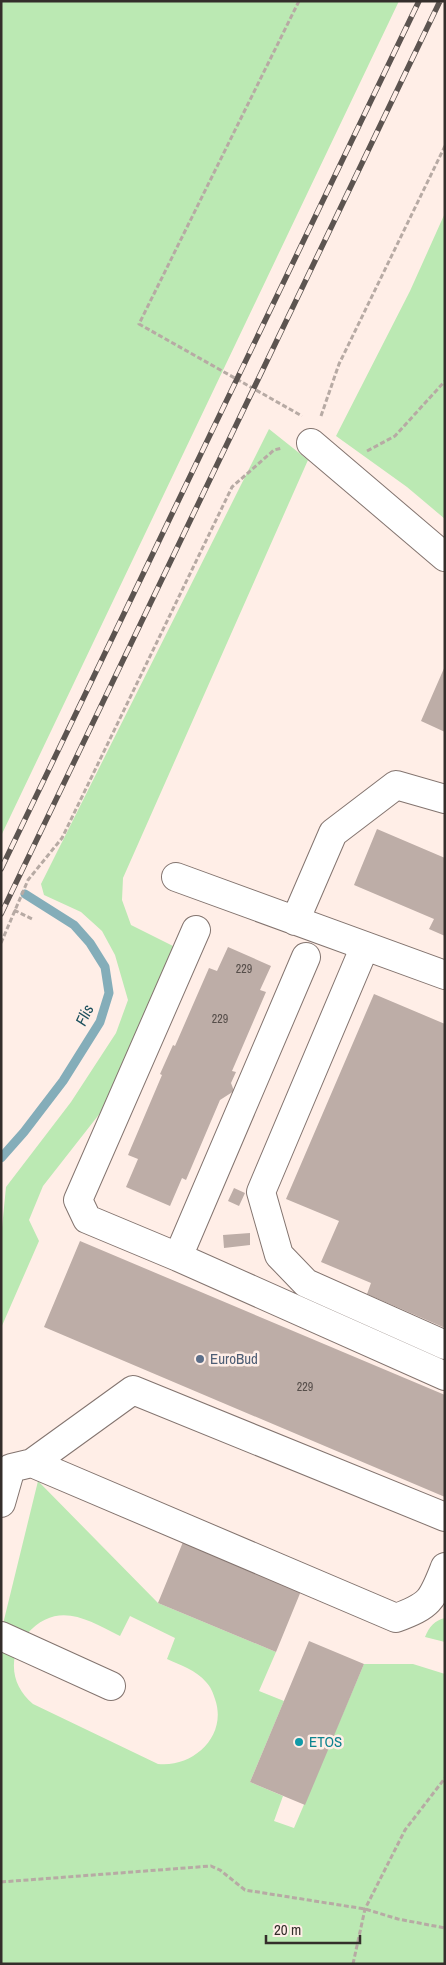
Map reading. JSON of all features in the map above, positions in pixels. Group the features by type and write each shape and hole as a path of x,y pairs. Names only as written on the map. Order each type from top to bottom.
{"lane":[{"path":"314,434 337,465 445,557"},
{"path":"295,921 333,833 396,785 445,798"},
{"path":"176,877 445,975"},
{"path":"196,930 78,1200 88,1219 445,1376"},
{"path":"365,946 261,1192 279,1255 306,1283 445,1345"},
{"path":"178,1257 306,957"},
{"path":"1,1503 11,1468 32,1463 133,1390 445,1517"},
{"path":"32,1463 396,1618 416,1611 433,1597 445,1567"},
{"path":"1,1636 111,1686"}],"path":[{"path":"299,1 139,324 314,434"},
{"path":"1,943 28,880 62,838 232,488 274,450 314,434 339,364 445,146"},
{"path":"337,465 395,436 445,381"},
{"path":"14,910 34,920"},
{"path":"353,1964 365,1909 405,1830 445,1778"},
{"path":"1,1882 211,1866 220,1870 245,1890 365,1909 445,1928"}],"green space":[{"path":"1,1 399,1 1,836"},
{"path":"445,213 445,519 407,487 336,436 410,291"},
{"path":"269,429 308,460 123,878 122,900 131,925 179,949 108,1103 43,1186 29,1220 39,1241 1,1328 1,1238 6,1187 71,1102 116,1033 128,1000 115,955 102,931 81,912 44,895 41,884"},
{"path":"38,1481 158,1603 276,1652 259,1691 284,1701 250,1782 283,1796 274,1821 294,1828 364,1664 413,1664 445,1674 445,1964 1,1964 1,1645 15,1655 14,1669 17,1682 23,1694 33,1704 158,1764 184,1761 205,1747 212,1737 218,1713 211,1688 206,1682 193,1671 167,1659 175,1638 130,1616 120,1636 72,1616 60,1615 49,1618 38,1624 26,1635 3,1624"},
{"path":"445,1618 445,1642 425,1637 433,1624"}],"building":[{"path":"445,666 445,732 421,721"},
{"path":"377,829 445,858 445,936 429,929 434,919 354,885"},
{"path":"228,947 271,966 260,990 266,992 232,1071 236,1072 231,1083 234,1091 220,1100 186,1180 182,1178 170,1206 126,1187 138,1159 128,1155 162,1075 160,1074 173,1045 175,1046 209,968 217,971"},
{"path":"374,994 445,1024 445,1328 367,1294 371,1283 321,1262 339,1221 286,1199"},
{"path":"234,1188 245,1193 239,1206 228,1201"},
{"path":"250,1233 250,1245 224,1248 223,1235"},
{"path":"80,1241 445,1395 445,1497 44,1327"},
{"path":"183,1542 301,1591 276,1652 158,1603"},
{"name":"ETOS","path":"309,1641 364,1664 305,1805 250,1782"}],"waterway":[{"name":"Flis","path":"1,1158 24,1132 63,1081 100,1022 109,993 105,967 90,943 74,925 25,894"}],"railway":[{"path":"1,869 419,1"},
{"path":"1,914 440,1"}],"place":[{"name":"EuroBud","path":"200,1359"},
{"name":"ETOS","path":"299,1742"}]}
